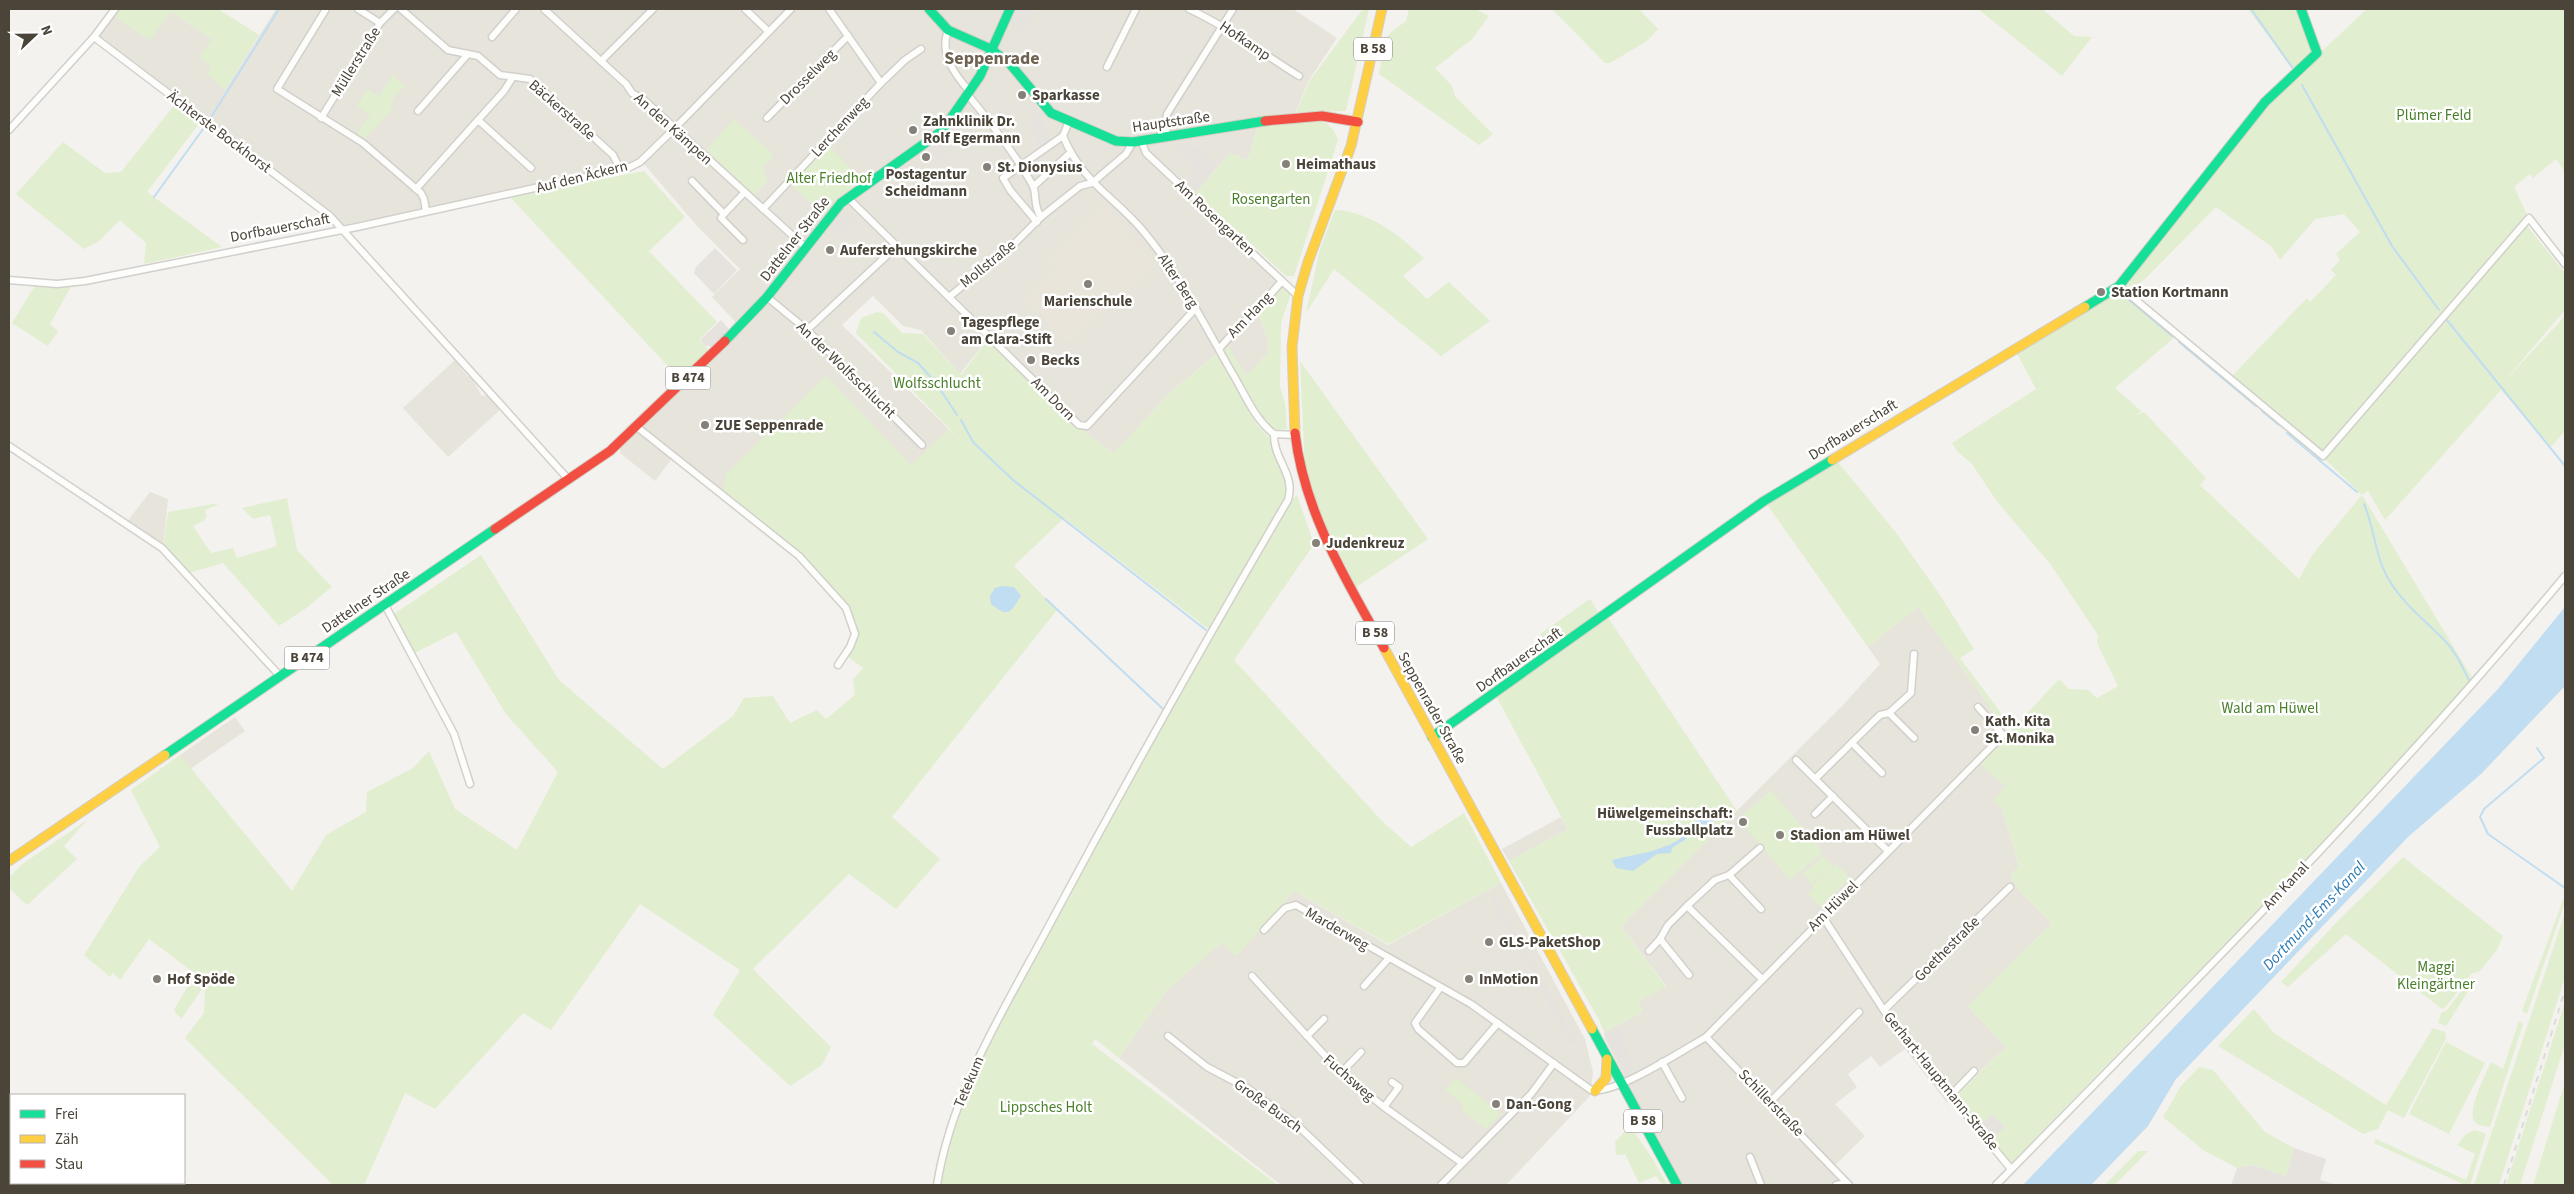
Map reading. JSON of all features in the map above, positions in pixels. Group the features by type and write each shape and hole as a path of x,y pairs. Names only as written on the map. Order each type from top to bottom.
{"main road":[{"path":"929,9 948,30"},
{"name":"B 474","path":"991,49 1010,9"},
{"name":"Seppenrader Straße","path":"1382,9 1358,122 1296,294 1292,347 1295,435 1306,490 1318,523 1352,590 1677,1185"},
{"path":"2119,286 2265,102 2317,53 2301,9"},
{"name":"Hauptstraße","path":"948,30 991,49 1010,64 1051,113 1116,141 1137,141 1290,118 1322,116 1358,122"},
{"name":"Dattelner Straße","path":"9,861 610,451 716,352 767,297 835,209 937,135 950,122 980,76 991,49"},
{"name":"Dorfbauerschaft","path":"1432,737 1764,501 2119,286"},
{"path":"1595,1091 1606,1078 1607,1056"}],"street":[{"path":"9,130 94,36 115,9"},
{"path":"326,9 277,89 363,143 416,189 424,198 426,211"},
{"path":"358,9 380,23"},
{"name":"Müllerstraße","path":"321,118 380,23 394,9"},
{"name":"Bäckerstraße","path":"402,9 448,50 478,56 500,75 530,79 614,155 620,170"},
{"path":"492,37 516,9"},
{"name":"An den Kämpen","path":"545,9 602,61 632,93 644,100 805,247"},
{"path":"602,61 653,9"},
{"path":"745,9 768,32"},
{"name":"Auf den Äckern","path":"342,229 620,170 640,162 791,9"},
{"path":"830,9 881,83"},
{"path":"1107,67 1136,9"},
{"name":"Hofkamp","path":"1189,9 1223,25 1240,40 1299,76"},
{"path":"1167,135 1165,124 1167,114 1233,9"},
{"path":"948,30 945,42 951,67 1007,144 1034,186 1034,205 1039,220"},
{"name":"Ächterste Bockhorst","path":"94,36 330,216 342,229"},
{"name":"Drosselweg","path":"767,118 848,36"},
{"name":"Lerchenweg","path":"763,209 881,83 905,60 921,50"},
{"path":"418,111 468,54"},
{"path":"416,189 504,91 513,77"},
{"path":"478,120 531,168"},
{"path":"1039,220 1004,180 1005,175 1040,154 1063,136 1068,121"},
{"name":"Alter Berg","path":"1063,136 1070,153 1092,183 1144,231 1182,283 1257,417 1274,434"},
{"name":"Mollstraße","path":"848,198 949,297 1013,245 1039,220 1080,186 1092,183 1126,154 1137,141"},
{"name":"Am Rosengarten","path":"1137,141 1146,153 1296,294"},
{"path":"1034,186 1070,153"},
{"path":"692,181 724,214"},
{"path":"743,240 720,218 744,193"},
{"path":"2119,286 2323,456 2529,218 2565,264"},
{"name":"Dorfbauerschaft","path":"9,280 57,284 78,283 342,229 569,480"},
{"path":"807,330 896,247"},
{"name":"Am Hang","path":"1219,349 1237,326 1263,305 1282,281"},
{"name":"An der Wolfsschlucht","path":"767,297 807,330 922,446"},
{"name":"Am Dorn","path":"949,297 1079,425 1084,426 1087,426 1196,308"},
{"path":"637,427 799,556 830,589 846,608 855,634 850,647 838,665"},
{"path":"1274,434 1295,435"},
{"name":"Tetekum","path":"937,1185 941,1156 967,1079 1118,796 1288,500 1291,484 1276,453 1274,434"},
{"path":"9,446 162,548 280,676"},
{"name":"Am Kanal","path":"1996,1185 2210,967 2483,675 2565,576"},
{"path":"385,605 454,734 470,784"},
{"path":"1815,779 1880,715 1889,713 1910,693 1914,654"},
{"name":"Am Hüwel","path":"1622,1083 1706,1037 2003,735 1978,707"},
{"path":"1889,713 1914,738"},
{"path":"1852,742 1882,772"},
{"path":"1796,760 1888,851"},
{"path":"1815,814 1832,796"},
{"path":"1649,951 1660,939 1668,925 1715,880 1730,875 1760,848"},
{"path":"1730,875 1762,909"},
{"name":"Goethestraße","path":"1884,1010 2010,887"},
{"name":"Marderweg","path":"1264,930 1285,908 1296,905 1471,1004 1595,1091"},
{"path":"1687,906 1762,979"},
{"name":"Gerhart-Hauptmann-Straße","path":"1823,917 1898,1032 2011,1169"},
{"path":"1660,939 1689,975"},
{"name":"Marderweg","path":"1364,986 1389,958"},
{"name":"Fuchsweg","path":"1252,976 1341,1073 1384,1107 1462,1163"},
{"path":"1440,988 1415,1023 1418,1029 1457,1063 1464,1063 1498,1022"},
{"path":"1770,1102 1859,1012"},
{"path":"1308,1036 1324,1019"},
{"name":"Große Busch","path":"1168,1036 1207,1067 1247,1088 1296,1124 1360,1185"},
{"name":"Schillerstraße","path":"1706,1037 1848,1184"},
{"path":"1341,1073 1360,1052"},
{"path":"1662,1062 1682,1098"},
{"path":"1441,1185 1531,1094 1554,1064"},
{"path":"1951,1095 1974,1071"},
{"path":"1384,1107 1399,1087 1392,1082"},
{"path":"1595,1091 1605,1090 1622,1083"},
{"path":"1750,1156 1761,1185"},
{"path":"1836,1185 1848,1184"}],"shaded area":[{"path":"276,9 1293,9 1337,38 1309,80 1292,120 1258,123 1248,160 1230,153 1196,193 1287,280 1259,315 1268,341 1267,354 1246,376 1227,345 1173,390 1114,453 1088,435 989,337 960,374 921,330 903,326 873,296 842,325 949,429 911,466 723,493 674,456 655,481 620,453 621,447 742,329 712,297 740,269 696,225 645,165 630,166 344,225 96,36 113,16 171,12 212,39 211,66 225,90"},
{"path":"1015,9 1030,9 1035,12 1023,31 1007,21"},
{"path":"1038,112 1050,139 1047,141 1049,145 1040,149 1029,123 1032,122 1029,116"},
{"path":"957,120 968,137 961,143 957,139 954,142 957,146 938,162 930,147 950,131"},
{"path":"1180,144 1195,146 1216,166 1196,189 1187,181 1197,170 1174,150"},
{"name":"Marienschule","path":"1102,203 1136,240 1156,266 1069,343 1024,299 1056,268 1048,259"},
{"path":"846,212 857,222 843,236 833,226"},
{"path":"715,248 737,270 714,294 694,273 696,267"},
{"path":"721,320 730,330 711,348 708,345 706,347 700,340"},
{"path":"455,360 467,376 471,377 482,396 488,395 501,409 448,457 403,408"},
{"path":"150,492 168,499 163,548 126,523"},
{"path":"1918,607 2009,733 1980,764 2006,786 2002,809 2019,866 2010,876 2019,890 2052,923 1968,1006 2006,1047 1947,1103 1905,1049 1880,1067 1871,1056 1848,1074 1857,1087 1835,1104 1865,1136 1835,1165 1855,1185 1681,1185 1605,1039 1604,1032 1643,1012 1638,1002 1666,986 1621,926 1844,704 1880,664 1868,647"},
{"path":"235,717 245,731 190,769 180,755"},
{"path":"1561,817 1568,829 1509,861 1502,849"},
{"path":"1501,883 1585,1039 1593,1072 1590,1096 1506,1185 1281,1185 1119,1058 1166,991 1221,943 1237,955 1294,891 1388,945"},
{"path":"1496,895 1577,1042 1571,1045 1490,898"},
{"path":"1621,1028 1629,1041 1624,1044 1629,1054 1626,1056 1635,1070 1627,1072 1605,1037"},
{"path":"1992,1114 2005,1127 1992,1140 1980,1126"},
{"path":"2294,1148 2326,1159 2320,1180 2337,1185 2231,1185 2237,1168 2253,1165 2286,1176"}],"green space":[{"path":"119,9 218,9 259,35 225,90 206,73 211,66 199,57 212,39 171,12 150,40 113,16"},
{"path":"1363,9 1369,9 1346,111 1296,112 1310,80"},
{"path":"1409,9 1475,9 1489,16 1472,39 1435,68 1452,86 1455,96 1493,134 1479,145 1379,74 1385,40 1390,33 1406,21"},
{"path":"1552,9 1639,9 1658,29 1647,41 1610,63 1605,63"},
{"path":"1978,9 2042,9 2074,36 2092,37 2062,76"},
{"path":"2248,9 2302,9 2316,49 2293,70"},
{"name":"Plümer Feld","path":"2367,9 2565,9 2565,172 2556,159 2533,178 2530,174 2514,187 2528,217 2524,222 2565,273 2565,310 2501,385 2565,316 2565,431 2551,447 2501,390 2385,520 2368,491 2362,495 2324,458 2232,376 2307,298 2310,302 2336,275 2331,270 2340,260 2336,254 2360,232 2344,214 2315,219 2280,260 2272,247 2216,207 2129,295 2119,286 2266,103"},
{"path":"393,75 405,86 393,99 390,112 363,141 355,136 370,114 357,106 367,89 379,96"},
{"path":"177,102 201,121 147,192 222,247 144,264 146,243 120,220 99,241 84,249 16,194 63,142 105,173 121,172"},
{"path":"734,119 774,155 763,167 768,181 754,195 706,150"},
{"name":"Rosengarten","path":"1313,120 1329,125 1338,140 1294,276 1286,276 1196,193 1230,153 1248,160 1257,126"},
{"name":"Alter Friedhof","path":"829,145 863,182 838,197 824,215 791,185"},
{"path":"644,171 685,217 649,251 717,322 699,340 710,352 681,380 510,197"},
{"path":"1335,210 1361,215 1384,226 1424,258 1403,276 1427,299 1449,282 1490,321 1441,356 1334,269 1306,313 1320,249"},
{"path":"1287,280 1293,287 1281,323 1280,387 1285,403 1287,429 1275,430 1261,418 1222,349 1227,344 1246,376 1267,354 1268,340 1259,315"},
{"path":"36,284 72,285 50,324 58,331 48,346 12,323"},
{"name":"Wald am Hüwel","path":"2119,288 2176,336 2115,388 2141,411 2134,416 2144,412 2206,478 2200,485 2299,579 2313,554 2362,495 2473,679 2298,869 2011,1163 1992,1140 2005,1127 1992,1114 1980,1126 1960,1101 1960,1092 2006,1047 1968,1006 2052,923 2019,890 2010,876 2019,865 2002,809 1993,801 2005,786 1980,764 2059,679 2069,689 2088,690 2097,698 2118,686 2097,643 2098,635 2051,565 1996,500 1972,464 1957,451 1952,443 2036,389 2015,350"},
{"name":"Wolfsschlucht","path":"877,312 883,313 902,333 923,334 961,375 989,338 1088,435 1114,453 1173,390 1218,353 1257,425 1271,439 1285,476 1286,492 1284,505 1211,631 1064,518 1014,566 1057,610 892,817 940,859 896,909 849,874 753,969 831,1047 822,1065 790,1086 713,1015 740,970 640,904 551,1030 523,1013 435,1109 405,1093 364,1185 333,1185 185,1038 204,1013 205,987 193,972 149,939 120,980 113,973 110,977 84,955 139,867 160,847 131,790 180,755 292,891 326,835 366,812 367,792 413,768 429,751 455,809 517,850 558,772 506,714 456,632 415,653 394,614 481,555 559,680 663,769 733,716 744,698 773,696 790,723 817,710 826,719 855,695 853,680 863,668 848,657 852,647 853,618 799,554 723,492 726,474 826,376 911,465 949,429 960,441 950,429 856,333 861,318"},
{"path":"1300,361 1428,539 1356,587 1324,522 1305,469"},
{"path":"1837,461 1897,534 1938,592 1974,649 1960,658 2010,725 2006,729 1918,607 1868,647 1766,503"},
{"name":"Lippsches Holt","path":"1297,495 1314,544 1234,660 1383,822 1411,847 1464,813 1501,883 1388,944 1294,891 1237,956 1221,943 1166,991 1119,1058 1095,1039 1092,1044 1278,1185 940,1185 956,1118 982,1054 998,1023 1165,717 1286,505"},
{"path":"287,498 297,550 332,587 305,609 279,626 223,563 189,573 163,548 168,512 213,504 219,504 205,510 207,517 205,520 193,526 211,553 233,548 237,558 277,546 270,515 253,519 242,508"},
{"path":"1590,599 1601,617 1553,652 1540,634"},
{"path":"1607,616 1737,811 1621,926 1666,987 1638,1002 1643,1012 1604,1032 1509,861 1568,829 1496,696"},
{"name":"Stadion am Hüwel","path":"1771,790 1823,852 1790,880 1738,819"},
{"path":"87,820 64,846 77,859 27,905 9,888 9,878 21,865"},
{"path":"1824,856 1833,867 1811,884 1803,873"},
{"name":"Maggi Kleingärtner","path":"2403,857 2503,936 2497,950 2480,971 2471,974 2445,1008 2442,1009 2346,934 2288,987 2281,982 2335,924"},
{"path":"1837,864 1850,879 1820,907 1808,893 1814,888 1812,885"},
{"path":"2563,900 2565,902 2527,1014 2522,1011"},
{"path":"2565,913 2565,977 2499,1185 2474,1185"},
{"path":"2472,977 2476,979 2446,1026 2438,1023 2441,1013 2447,1010"},
{"path":"192,979 202,989 182,1018 174,1010"},
{"path":"2565,1002 2565,1044 2520,1185 2506,1185"},
{"path":"2254,1009 2274,1033 2386,1105 2433,1028 2445,1032 2446,1039 2404,1118 2388,1110 2378,1129 2363,1134 2218,1046"},
{"path":"2519,1021 2523,1024 2490,1127 2479,1125 2473,1117 2478,1092 2491,1062 2503,1069"},
{"path":"2446,1042 2485,1063 2449,1134 2409,1114"},
{"path":"2199,1067 2213,1070 2265,1132 2294,1148 2286,1176 2253,1165 2237,1168 2203,1150 2163,1117 2181,1086"},
{"path":"1456,1078 1501,1114 1486,1129 1461,1110 1464,1106 1445,1090"},
{"path":"2565,1082 2565,1185 2533,1185"},
{"path":"1630,1126 1654,1161 1667,1185 1661,1183 1656,1176 1639,1183 1625,1154 1616,1155 1615,1142"},
{"path":"2475,1130 2486,1134 2470,1185 2465,1185 2374,1143 2376,1139 2466,1180 2475,1154 2457,1145 2466,1134"},
{"path":"2138,1151 2148,1151 2115,1185 2105,1185"}],"water":[{"path":"1002,586 1014,587 1021,596 1008,612 1001,611 991,604 990,596 995,588"},
{"name":"Dortmund-Ems-Kanal","path":"2565,607 2565,686 2481,774 2408,837 2176,1079 2148,1126 2091,1185 2023,1185 2498,689"},
{"path":"1710,809 1715,814 1711,825 1705,829 1694,831 1689,837 1672,848 1671,853 1657,854 1633,871 1616,868 1612,860 1651,851 1679,840 1703,813"}],"waterway":[{"path":"208,122 279,9"},
{"path":"2251,9 2294,70"},
{"path":"2302,85 2392,246 2439,310"},
{"path":"154,197 206,125"},
{"path":"2115,291 2122,294 2172,336"},
{"path":"2446,319 2565,466"},
{"path":"874,332 898,352 918,363 936,383 957,415"},
{"path":"2179,342 2256,406"},
{"path":"2262,411 2279,425"},
{"path":"961,420 973,442 1013,480 1206,630"},
{"path":"2287,433 2357,492"},
{"path":"2364,504 2378,553 2389,580 2409,605 2450,646 2470,682"},
{"path":"1046,599 1163,709"},
{"path":"2537,748 2544,758 2484,809 2480,817 2488,834 2565,888"}],"railway":[{"path":"2504,1185 2565,990"}],"traffic: fast":[{"path":"929,9 948,30 991,49 1010,64 1051,113 1116,141 1133,142 1265,121"},
{"path":"725,341 767,297 841,203 942,131 980,76 1010,9"},
{"path":"2085,307 2119,286 2265,102 2317,53 2301,9"},
{"path":"1432,737 1764,501 1832,460"},
{"path":"165,755 495,529"},
{"path":"1592,1029 1677,1185"}],"traffic: slow":[{"path":"1295,433 1292,347 1298,296 1308,262 1351,146 1382,9"},
{"path":"1832,460 2085,307"},
{"path":"1384,648 1592,1029"},
{"path":"9,861 165,755"},
{"path":"1595,1091 1606,1078 1607,1059"}],"traffic: jam":[{"path":"1265,121 1322,116 1358,122"},
{"path":"495,529 610,451 725,341"},
{"path":"1295,433 1307,490 1317,518 1355,597 1384,648"}],"place":[{"name":"Sparkasse","path":"1022,95"},
{"name":"Zahnklinik Dr. Rolf Egermann","path":"913,130"},
{"name":"Postagentur Scheidmann","path":"926,157"},
{"name":"Heimathaus","path":"1286,164"},
{"name":"St. Dionysius","path":"987,167"},
{"name":"Auferstehungskirche","path":"830,250"},
{"name":"Marienschule","path":"1088,284"},
{"name":"Station Kortmann","path":"2101,292"},
{"name":"Tagespflege am Clara-Stift","path":"951,331"},
{"name":"Becks","path":"1031,360"},
{"name":"ZUE Seppenrade","path":"705,425"},
{"name":"Judenkreuz","path":"1316,543"},
{"name":"Kath. Kita St. Monika","path":"1975,730"},
{"name":"Hüwelgemeinschaft: Fussballplatz","path":"1743,822"},
{"name":"Stadion am Hüwel","path":"1780,835"},
{"name":"GLS-PaketShop","path":"1489,942"},
{"name":"Hof Spöde","path":"157,979"},
{"name":"InMotion","path":"1469,979"},
{"name":"Dan-Gong","path":"1496,1104"}],"district":[{"name":"Seppenrade","path":"992,58"}]}
